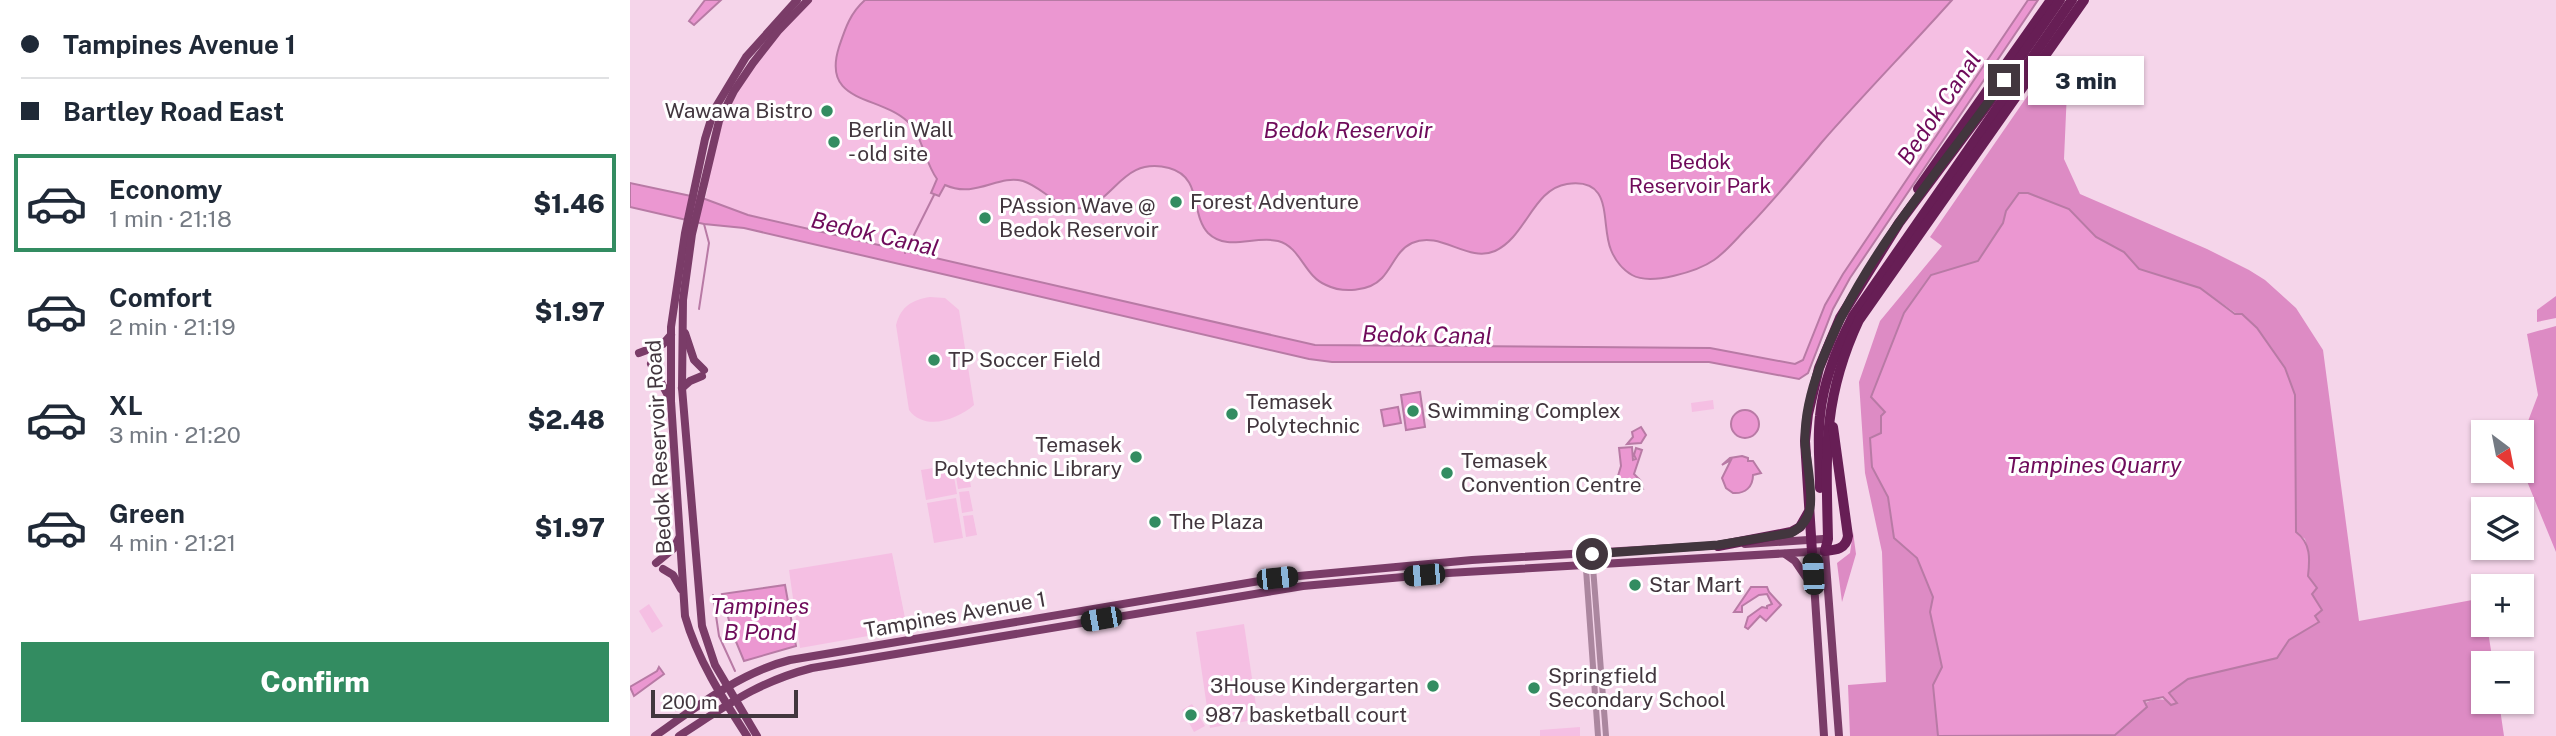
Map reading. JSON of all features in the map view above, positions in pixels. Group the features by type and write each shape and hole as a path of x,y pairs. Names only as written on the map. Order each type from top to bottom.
{"highway":[{"path":"1812,552 1805,440 1813,387 1840,318 1926,177 2051,0"},
{"path":"1899,223 2060,0"},
{"path":"1825,551 1820,415 1824,393 1841,342 1867,293 2071,0"},
{"path":"1825,551 1828,539 1828,417 1841,364 1859,320 2084,0"},
{"path":"1825,551 1841,548 1848,536 1832,431 1841,364"},
{"path":"1718,545 1791,533 1805,521 1811,507"}],"main road":[{"name":"Bedok Reservoir Road","path":"724,691 713,680 690,635 683,592 671,401 671,335 707,130 720,99 746,57 794,0"},
{"name":"Bedok Reservoir Road","path":"699,186 719,121 731,97 764,48 808,0"},
{"name":"Bedok Reservoir Road","path":"689,233 683,300 682,388 702,626 724,691 731,703"},
{"path":"682,388 703,373 694,360 683,327"},
{"path":"639,353 663,344 671,335"},
{"path":"652,364 671,401"},
{"path":"681,532 678,544 659,566 673,575 683,592"},
{"name":"Tampines Avenue 1","path":"656,736 756,672 780,663 941,635 1300,576 1472,560 1823,540"},
{"name":"Tampines Avenue 1","path":"679,736 773,679 825,666 1303,586 1473,571 1825,551"},
{"path":"1825,551 1839,736"},
{"path":"1629,552 1627,557 1630,562"},
{"path":"1812,552 1824,736"},
{"path":"1783,554 1795,561 1814,589"},
{"path":"1472,560 1473,571"},
{"path":"1300,576 1304,580 1303,586"},
{"path":"1023,622 1036,630"},
{"path":"941,635 944,646"},
{"path":"823,655 816,661 817,664 825,666"},
{"path":"707,701 713,690 713,680"},
{"path":"731,703 737,721 747,736"},
{"path":"731,703 757,736"},
{"path":"713,714 737,721"}],"street":[{"path":"1589,554 1600,637 1606,736"},
{"path":"1590,565 1591,638 1598,736"},
{"path":"1591,638 1600,637"}],"green space":[{"name":"Bedok Reservoir Park","path":"811,0 2028,0 1843,274 1825,305 1803,360 1795,364 1710,348 1315,345 748,215 705,199 708,188 705,187 722,121 752,66 760,61 780,31"},
{"path":"930,297 945,298 959,310 974,405 951,419 932,422 916,417 909,410 896,325 908,305"},
{"path":"1713,400 1714,409 1692,412 1691,403"},
{"path":"967,462 971,487 958,489 954,464"},
{"path":"952,465 957,494 926,500 921,470"},
{"path":"969,491 973,511 962,513 959,492"},
{"path":"956,498 963,538 934,543 927,503"},
{"path":"973,515 977,535 966,537 963,516"},
{"path":"892,553 906,623 902,630 800,648 789,570"},
{"path":"649,604 663,626 652,633 639,611"},
{"path":"1244,624 1258,719 1210,728 1196,632"},
{"name":"987 basketball court","path":"1192,704 1205,726 1194,732 1182,710"},
{"path":"1580,727 1580,736 1540,736 1540,730"}],"shaded area":[{"path":"2055,56 2075,68 2067,91 2064,159 2080,194 2249,270 2265,280 2296,308 2323,350 2359,621 2471,600 2471,637 2489,637 2491,651 2471,651 2471,714 2501,714 2504,736 2097,736 2115,735 2134,712 2148,702 2156,699 2176,703 2169,694 2188,679 2277,658 2289,640 2318,622 2310,593 2305,539 2296,533 2295,395 2285,368 2257,328 2200,288 2139,269 2124,252 2096,237 2069,209 2028,193 2019,193 1978,261 1931,276 1904,313 1893,343 1883,407 1885,412 1881,416 1881,433 1871,451 1872,467 1888,497 1894,538 1917,558 1933,597 1931,612 1942,667 1933,685 1938,736 1850,736 1848,685 1886,682 1882,552 1865,473 1859,382 1880,321 1942,246 1930,237"},
{"path":"2556,296 2556,318 2537,322 2537,310"},
{"path":"2556,326 2556,552 2528,483 2534,483 2534,420 2528,420 2538,395 2527,334"},
{"path":"1853,532 1856,554 1842,602 1837,563 1850,553"}],"water":[{"path":"705,0 721,0 694,25 689,21"},
{"name":"Bedok Reservoir","path":"865,0 1952,0 1838,124 1758,217 1723,253 1707,264 1662,278 1640,278 1632,275 1625,270 1611,250 1599,195 1593,188 1582,184 1567,184 1546,195 1515,235 1495,251 1474,253 1433,240 1423,240 1412,243 1403,250 1377,283 1347,290 1332,288 1319,281 1286,244 1269,240 1232,242 1216,239 1203,225 1187,179 1169,168 1140,168 1120,181 1103,198 1082,208 1066,206 1030,184 1014,180 967,189 945,185 939,196 931,193 937,179 912,127 895,113 845,89 838,79 836,65 841,40 852,16"},
{"path":"2028,0 2038,0 1850,278 1833,309 1808,373 1799,379 1709,362 1332,362 1309,359 744,228 704,224 630,207 630,183 705,199 748,215 1315,345 1710,348 1795,364 1803,360 1825,305 1843,274"},
{"name":"Tampines Quarry","path":"2019,193 2028,193 2069,209 2096,237 2124,252 2139,269 2200,288 2235,314 2242,314 2257,328 2285,368 2295,395 2296,532 2304,541 2308,552 2308,576 2317,588 2312,594 2322,610 2315,616 2319,622 2289,640 2277,658 2188,679 2169,693 2177,703 2171,705 2163,697 2144,701 2147,707 2115,735 1938,736 1933,685 1942,667 1930,612 1933,597 1917,558 1894,538 1888,497 1872,467 1870,438 1881,433 1881,416 1885,412 1871,397 1904,313 1931,275 1978,261"},
{"name":"Swimming Complex","path":"1420,392 1425,427 1406,430 1401,395"},
{"path":"1398,407 1401,423 1384,426 1381,410"},
{"path":"1745,410 1755,414 1759,424 1755,434 1745,438 1735,434 1731,424 1735,414"},
{"path":"1641,427 1646,435 1641,443 1627,444 1633,437 1632,432"},
{"path":"1632,447 1633,460 1636,459 1636,448 1642,450 1634,474 1641,481 1643,489 1637,489 1635,485 1621,485 1622,481 1618,476 1621,466 1619,448"},
{"path":"1742,456 1753,461 1761,473 1753,475 1748,489 1733,493 1726,488 1722,478 1731,460 1722,465 1730,458"},
{"name":"Tampines B Pond","path":"785,585 796,646 744,661 732,632 722,594"},
{"path":"1751,587 1767,587 1781,605 1766,621 1760,616 1748,629 1745,627 1748,617 1762,607 1767,608 1772,604 1767,594 1759,595 1742,606 1742,612 1734,612"},
{"path":"659,667 664,674 634,696 630,687 657,671"}],"waterway":[{"name":"Bedok Canal","path":"905,253 934,195"},
{"path":"699,309 709,243 704,224"},
{"path":"713,595 719,636 735,671"}],"place":[{"name":"Wawawa Bistro","path":"827,111"},
{"name":"Berlin Wall - old site","path":"834,142"},
{"name":"Forest Adventure","path":"1176,202"},
{"name":"PAssion Wave @ Bedok Reservoir","path":"985,218"},
{"name":"TP Soccer Field","path":"934,360"},
{"name":"Swimming Complex","path":"1413,411"},
{"name":"Temasek Polytechnic","path":"1232,414"},
{"name":"Temasek Polytechnic Library","path":"1136,457"},
{"name":"Temasek Convention Centre","path":"1447,473"},
{"name":"The Plaza","path":"1155,522"},
{"name":"Star Mart","path":"1635,585"},
{"name":"3House Kindergarten","path":"1433,686"},
{"name":"Springfield Secondary School","path":"1534,688"},
{"name":"987 basketball court","path":"1191,715"}],"route":[{"path":"1592,554 1718,545 1791,533 1800,527 1811,507 1805,440 1813,387 1840,318 1899,223 2004,80"}]}
